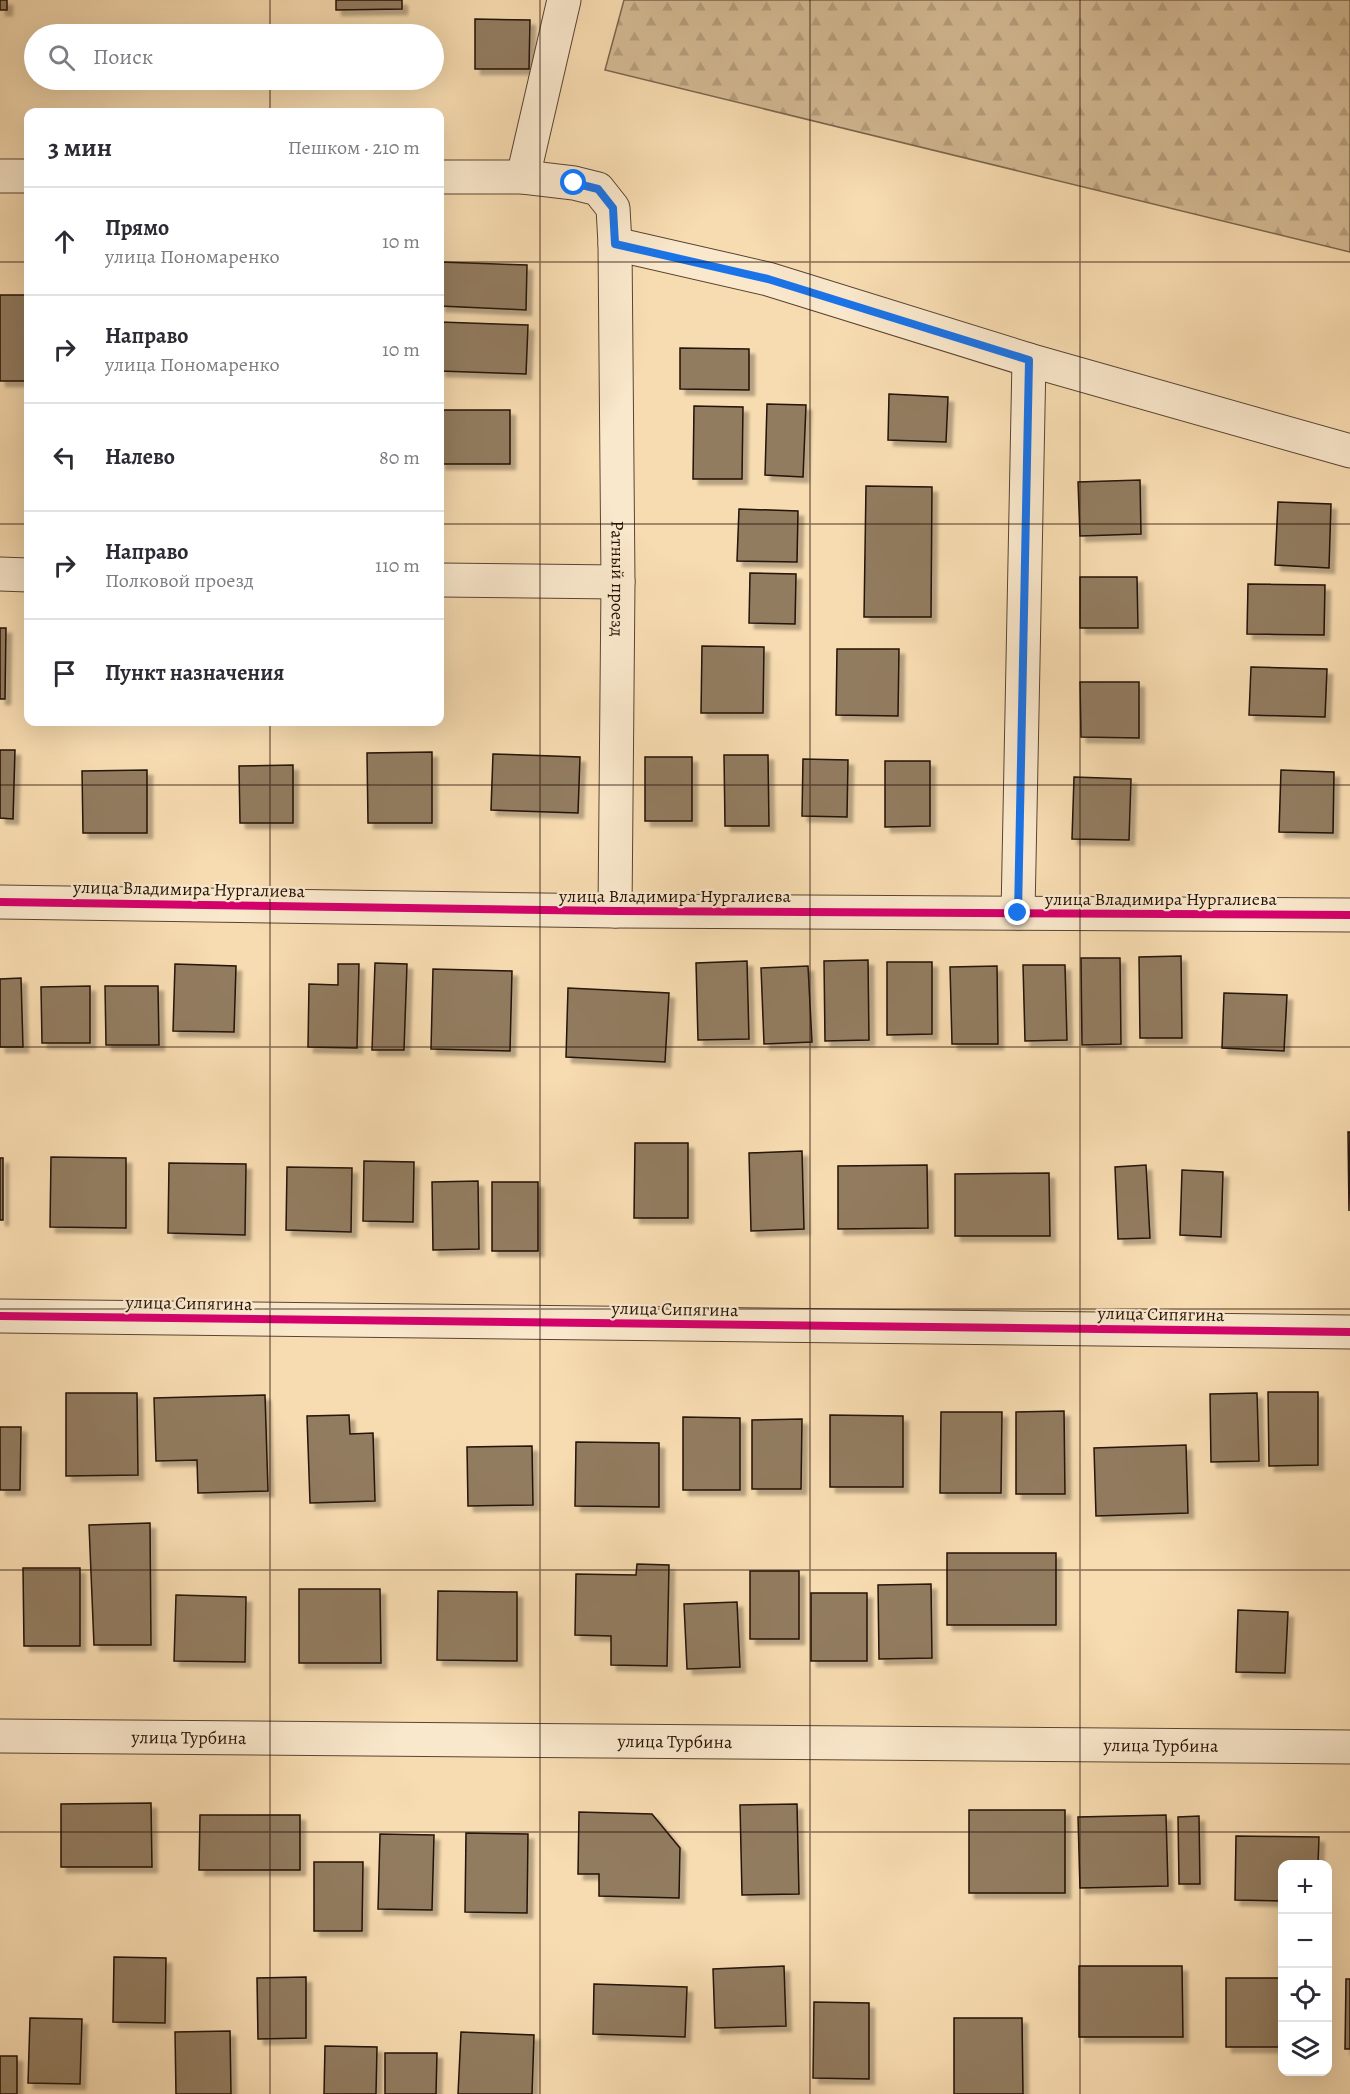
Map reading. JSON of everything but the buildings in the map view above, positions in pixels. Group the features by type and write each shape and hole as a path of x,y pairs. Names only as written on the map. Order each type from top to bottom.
{"street":[{"path":"523,177 564,0"},
{"path":"0,176 24,176"},
{"name":"Ратный проезд","path":"444,177 523,177 574,183 598,189 613,208 618,582 615,911"},
{"path":"615,244 768,279 1029,360 1350,451"},
{"path":"1018,913 1029,360"},
{"path":"0,574 24,575"},
{"path":"444,580 618,582"},
{"name":"улица Владимира Нургалиева","path":"0,902 615,911 1350,915"},
{"name":"улица Сипягина","path":"0,1316 1350,1332"},
{"name":"улица Турбина","path":"0,1736 1350,1748"}],"green space":[{"path":"624,0 1350,0 1350,252 605,70"}],"cycle path":[{"path":"0,902 615,911 1350,915"},
{"path":"0,1316 1350,1332"}],"route":[{"path":"574,183 598,189 613,208 615,244 768,279 1029,360 1018,913"}]}
